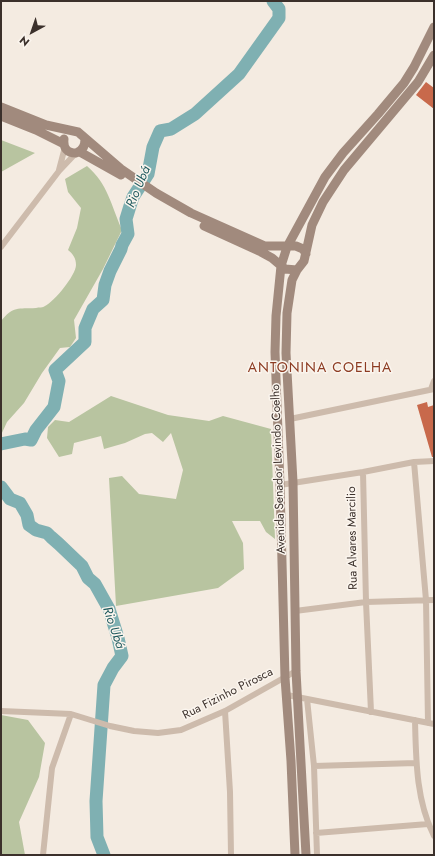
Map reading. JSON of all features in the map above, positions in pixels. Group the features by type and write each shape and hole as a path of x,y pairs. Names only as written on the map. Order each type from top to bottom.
{"street":[{"path":"295,855 285,678 275,352 276,316 281,266 287,247 325,177 343,153 404,83 414,67 434,27"},
{"name":"Avenida Senador Levindo Coelho","path":"306,855 303,699 296,671 293,482 286,353 287,313 292,280 297,270 303,264 312,225 332,188 344,170 418,82 434,56"},
{"path":"1,107 46,125 78,132 84,139 129,177 188,218 266,255 287,270 297,270"},
{"path":"1,116 36,130 64,146 69,152 78,153 129,177"},
{"path":"59,171 66,136 69,133 74,132"},
{"path":"1,247 59,171 83,148 85,144 84,139"},
{"path":"155,195 191,213 261,244 272,247 299,247 306,254"},
{"path":"290,419 432,389 434,381"},
{"path":"280,485 363,472 414,462 434,461"},
{"path":"287,695 431,723 426,600 414,462"},
{"name":"Rua Alvares Marcilio","path":"363,472 366,602 371,712"},
{"path":"295,611 366,602 434,600"},
{"name":"Rua Fizinho Pirosca","path":"1,710 71,714 110,726 134,731 158,733 181,730 225,710 296,671"},
{"path":"303,699 314,766 317,855"},
{"path":"225,710 230,792 231,855"},
{"path":"43,855 52,768 71,714"},
{"path":"415,720 416,763 422,804 428,824 434,836"},
{"path":"314,766 416,763"},
{"path":"316,833 428,824"}],"green space":[{"path":"1,140 35,153 1,172"},
{"path":"87,166 100,180 112,204 122,230 103,269 74,320 76,338 70,347 60,348 42,373 24,403 7,422 1,435 1,321 5,316 16,309 44,307 59,294 69,281 75,269 76,263 74,256 68,250 77,228 81,208 68,192 65,179"},
{"path":"111,396 168,415 209,421 223,416 271,429 275,539 266,532 260,521 232,521 243,543 244,569 218,588 116,606 109,478 122,476 139,494 176,499 183,470 171,433 163,442 152,433 145,434 125,443 104,449 101,436 74,443 72,454 59,457 47,438 48,427 55,420 69,422"},
{"path":"1,715 28,720 45,743 39,777 19,822 25,855 1,855"}],"building":[{"path":"426,82 434,88 434,109 416,95"},
{"path":"427,402 428,407 434,405 434,457 432,457 417,405"}],"waterway":[{"name":"Rio Ubá","path":"1,444 25,439 31,440 36,430 54,407 59,381 55,370 85,342 85,328 93,309 103,300 105,285 110,271 128,234 126,219 133,197 148,174 153,147 160,131 171,129 195,114 239,74 279,18 279,9 273,1"},
{"name":"Rio Ubá","path":"1,487 10,499 20,503 27,515 29,525 36,530 47,533 82,566 88,578 95,584 109,609 118,638 122,656 113,668 104,685 96,801 97,837 104,855"}],"district":[{"name":"ANTONINA COELHA","path":"320,369"}]}
